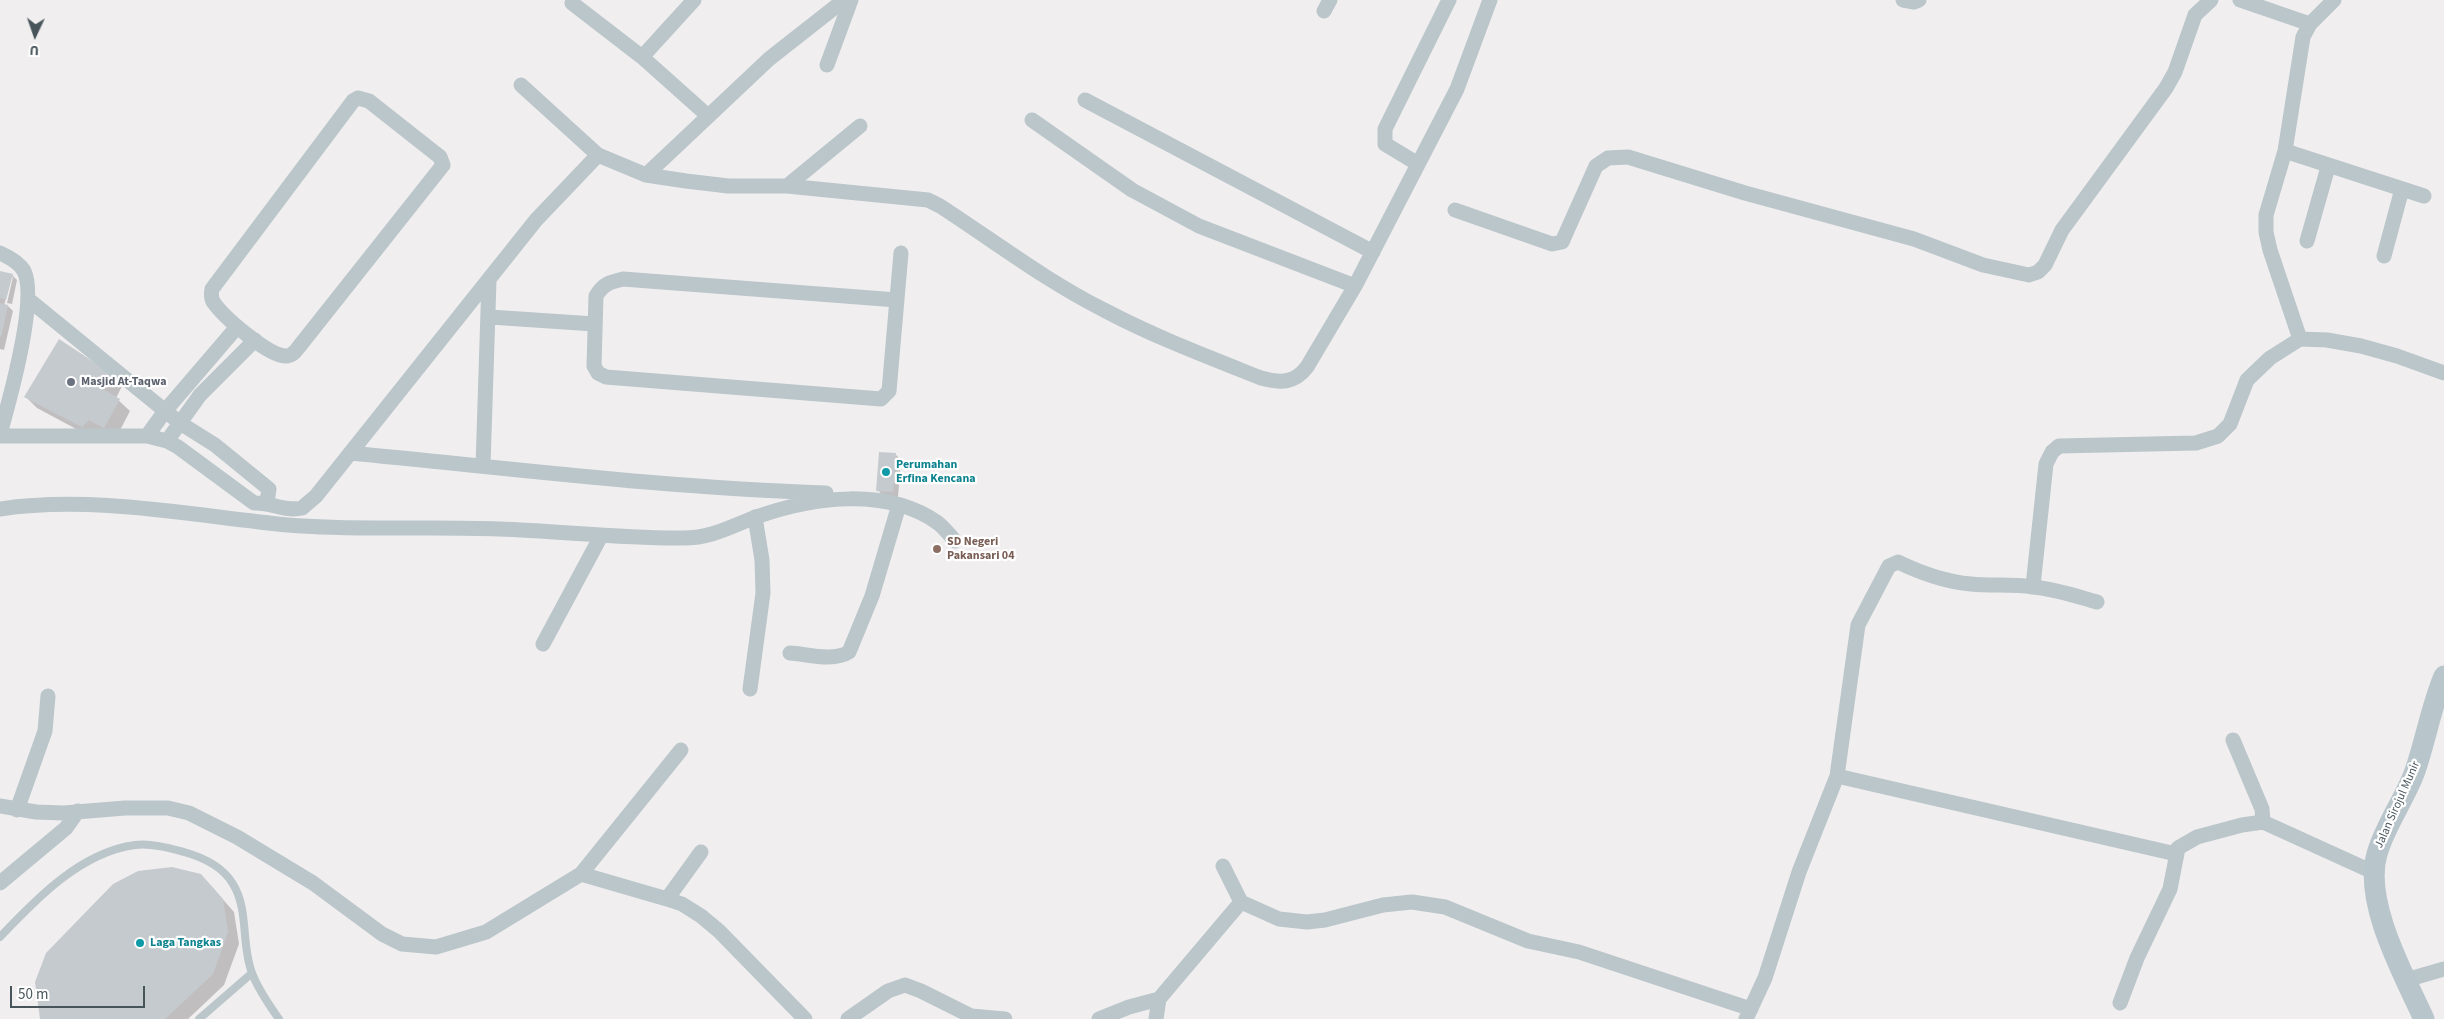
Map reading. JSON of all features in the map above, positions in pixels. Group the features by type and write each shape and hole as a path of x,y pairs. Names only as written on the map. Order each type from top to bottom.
{"street":[{"path":"642,57 694,0"},
{"path":"646,175 768,59 844,0"},
{"path":"827,65 851,0"},
{"path":"1418,164 1385,144 1385,129 1449,0"},
{"path":"521,85 598,155 646,175 728,186 787,186 928,200 1058,284 1103,310 1175,344 1261,378 1277,382 1292,381 1300,376 1355,286 1373,252 1457,89 1490,0"},
{"path":"1903,0 1914,2 1919,0"},
{"path":"1455,210 1552,244 1562,242 1596,166 1608,158 1628,158 1914,240 1983,265 2029,275 2038,272 2045,265 2062,230 2166,88 2175,72 2195,14 2211,0"},
{"path":"2240,0 2310,24"},
{"path":"2300,339 2266,232 2266,215 2284,152 2303,37 2310,24 2334,0"},
{"path":"572,3 642,57 707,115"},
{"path":"364,98 440,157 443,162 442,168 366,260 293,354 285,356 275,354 255,340 237,327 214,303 211,293 214,284 353,100 364,98"},
{"path":"1085,100 1373,252"},
{"path":"1032,120 1132,190 1199,226 1355,286"},
{"path":"787,186 860,126"},
{"path":"2284,152 2424,196"},
{"path":"0,253 16,262 24,271 28,299 15,372 5,396 0,435 148,436 167,441 178,447 254,503 267,502 281,508 302,508 316,496 536,220 598,155"},
{"path":"2307,241 2328,167"},
{"path":"2384,256 2402,189"},
{"path":"898,300 623,279 610,282 596,296 594,366 598,373 606,377 882,399 889,391 898,300 901,253"},
{"path":"483,466 490,317 489,280"},
{"path":"28,299 180,423 215,445 269,489 267,502"},
{"path":"490,317 594,324"},
{"path":"148,436 165,410 237,327"},
{"path":"2032,586 2046,464 2052,452 2059,446 2196,443 2218,436 2230,424 2247,380 2270,358 2300,339 2327,340 2361,346 2444,373"},
{"path":"167,441 200,395 255,340"},
{"path":"0,368 15,372"},
{"path":"350,453 483,466 569,477 899,500 939,524 955,541"},
{"path":"0,509 72,505 290,525 347,528 498,528 601,536 687,538 720,533 755,517 792,505 863,499 899,500"},
{"path":"790,653 842,656 849,652 872,596 899,500"},
{"path":"750,689 763,593 762,560 755,517"},
{"path":"543,644 601,536"},
{"path":"1223,866 1240,902 1279,919 1307,922 1325,920 1382,905 1412,902 1445,907 1528,941 1579,952 1749,1014 1765,978 1799,872 1837,776 1858,625 1889,566 1893,562 1898,562 1921,573 1970,584 2032,586 2059,591 2097,602"},
{"name":"Jalan Sirojul Munir","path":"2424,1019 2384,928 2373,872 2377,852 2415,771 2434,700 2444,676"},
{"path":"17,810 45,731 48,696"},
{"path":"2233,740 2262,808 2263,822"},
{"path":"0,806 17,810 45,812 168,808 189,813 237,837 313,883 382,934 402,944 436,947 486,932 581,874 680,750"},
{"path":"1837,776 2176,854"},
{"path":"0,883 66,828 78,811"},
{"path":"2120,1003 2137,958 2170,889 2178,848 2197,838 2242,825 2263,822 2373,872"},
{"path":"667,898 701,852"},
{"path":"581,874 667,898 682,904 702,916 805,1019"},
{"path":"1156,1019 1159,999 1240,902"},
{"path":"2406,980 2444,969"},
{"path":"848,1019 888,991 905,985 921,990 971,1016 1005,1019"},
{"path":"1099,1019 1128,1007 1159,999"}],"lane":[{"path":"0,937 24,912 78,868 110,850 137,844 167,847 199,856 219,869 233,884 241,904 252,973 278,1019"},
{"path":"200,1019 252,973"}],"building":[{"path":"0,271 13,274 6,300 0,298"},
{"path":"0,303 8,305 1,337 0,336"},
{"name":"Masjid At-Taqwa","path":"59,339 112,374 104,390 120,399 104,428 89,420 82,427 24,397"},
{"name":"Perumahan Erfina Kencana","path":"879,452 896,453 893,492 876,491"},
{"name":"Laga Tangkas","path":"172,867 201,874 223,899 228,932 213,974 165,1019 40,1019 35,982 46,953 113,884 138,871"}],"place":[{"name":"Masjid At-Taqwa","path":"71,382"},
{"name":"Perumahan Erfina Kencana","path":"886,472"},
{"name":"SD Negeri Pakansari 04","path":"937,549"},
{"name":"Laga Tangkas","path":"140,943"}]}
